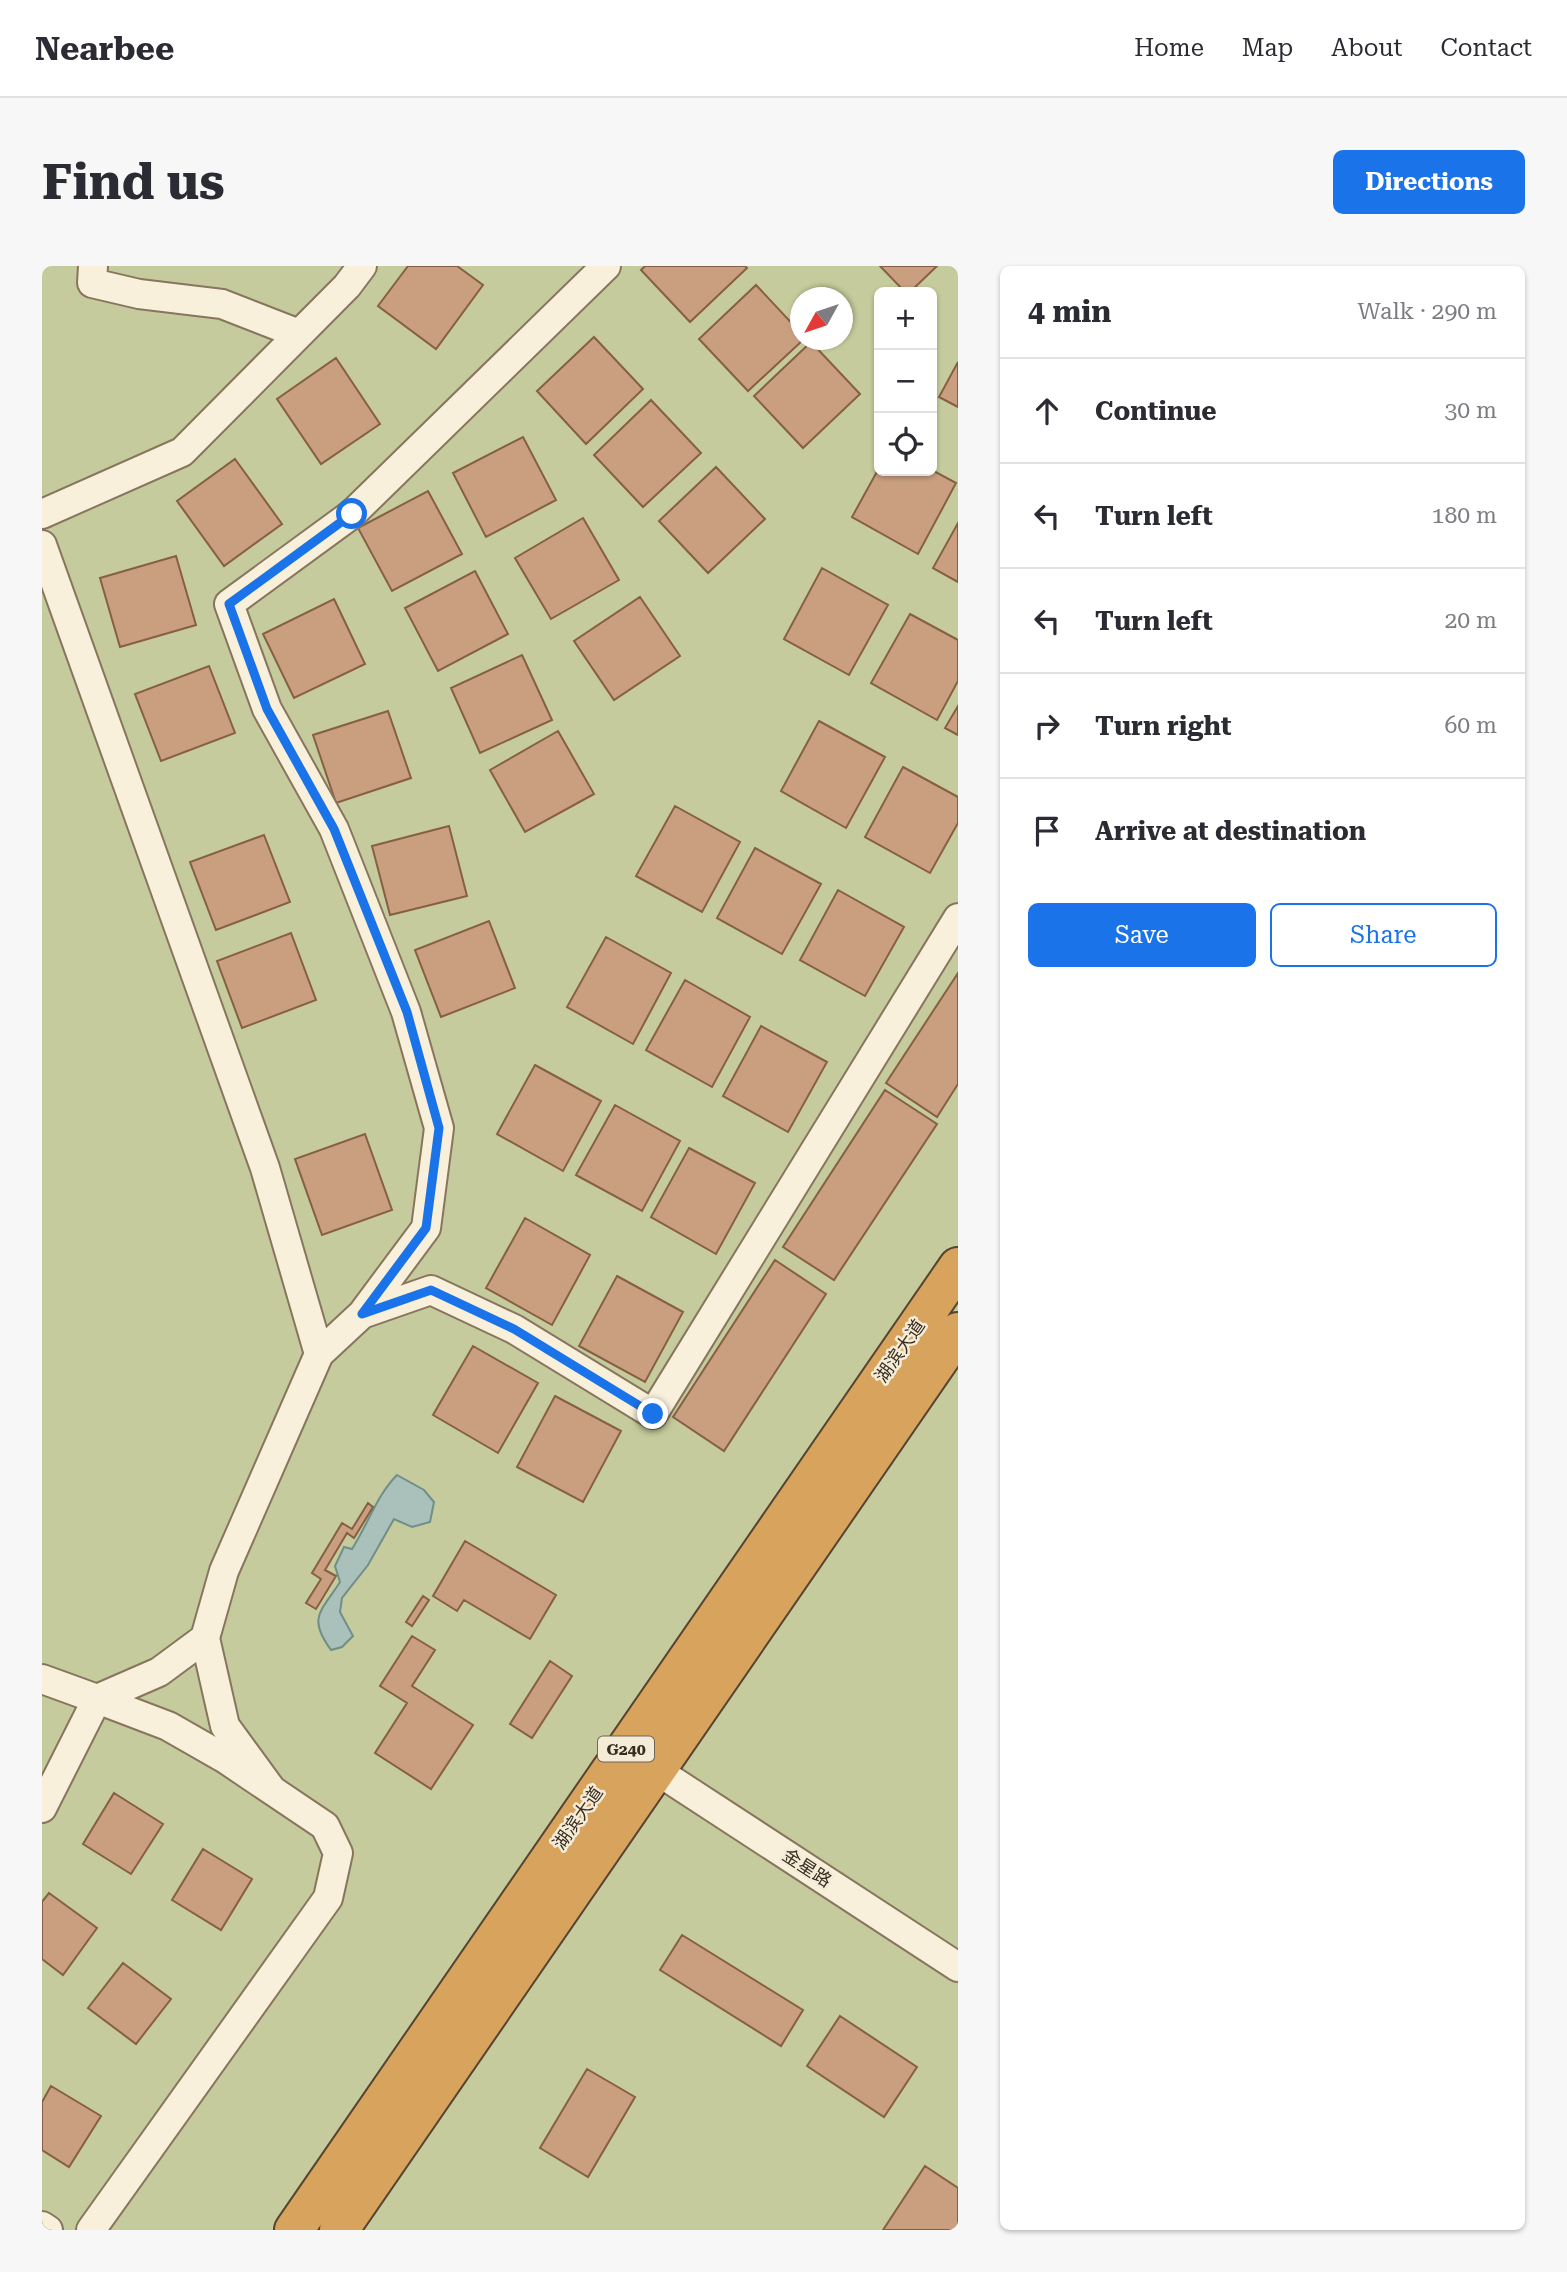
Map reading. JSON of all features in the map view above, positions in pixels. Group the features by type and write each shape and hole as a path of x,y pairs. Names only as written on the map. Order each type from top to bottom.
{"highway":[{"name":"湖滨大道","path":"294,2230 958,1267"},
{"name":"湖滨大道","path":"339,2230 958,1332"}],"street":[{"path":"93,266 92,284 139,294 222,304 299,334"},
{"path":"42,514 182,452 362,266"},
{"path":"271,1789 225,1726 205,1638 224,1571 319,1354 362,1314 426,1228 439,1128 407,1012 334,829 267,709 229,604 352,514 606,266"},
{"path":"42,545 265,1168 319,1354"},
{"path":"362,1314 431,1290 514,1329 653,1414 958,918"},
{"path":"42,1808 97,1699 159,1672 205,1638"},
{"path":"42,1679 168,1726 271,1789 325,1826 338,1853 328,1898 91,2230"},
{"name":"金星路","path":"656,1770 958,1967"},
{"path":"42,2227 48,2230"}],"green space":[{"path":"42,266 958,266 958,2230 42,2230"}],"water":[{"path":"397,1475 424,1490 434,1502 430,1522 412,1527 394,1519 368,1565 342,1598 340,1612 353,1636 342,1647 331,1650 318,1622 322,1608 340,1582 335,1566 344,1547 352,1549 378,1501"}],"building":[{"path":"408,266 457,266 483,285 436,349 378,306"},
{"path":"645,266 747,268 690,322 641,270"},
{"path":"880,266 937,266 915,287 900,287"},
{"path":"756,285 790,321 790,350 792,350 748,391 699,339"},
{"path":"594,337 643,389 586,444 537,391"},
{"path":"803,350 819,350 860,394 803,448 754,396"},
{"path":"336,358 380,424 321,464 277,399"},
{"path":"958,362 958,407 939,397"},
{"path":"651,400 701,453 643,507 594,455"},
{"path":"523,437 556,500 486,537 453,473"},
{"path":"235,459 282,524 224,566 177,501"},
{"path":"716,467 765,519 708,573 659,521"},
{"path":"937,473 956,483 918,554 852,517 875,476 937,476"},
{"path":"428,491 462,554 392,591 358,528"},
{"path":"583,518 619,580 551,619 515,558"},
{"path":"958,523 958,582 933,568"},
{"path":"176,556 196,625 120,647 100,578"},
{"path":"822,568 888,605 849,675 784,639"},
{"path":"475,571 508,634 438,671 405,608"},
{"path":"640,597 680,656 614,700 574,641"},
{"path":"334,599 365,664 294,698 263,634"},
{"path":"910,614 958,640 958,681 937,720 871,683"},
{"path":"522,655 552,720 480,753 451,688"},
{"path":"209,666 235,733 161,761 135,694"},
{"path":"958,706 958,735 945,728"},
{"path":"388,711 411,778 336,803 313,735"},
{"path":"819,721 885,757 846,828 781,791"},
{"path":"558,731 594,794 525,832 490,770"},
{"path":"903,767 958,797 958,823 930,873 865,837"},
{"path":"675,806 740,842 702,912 636,876"},
{"path":"449,826 467,896 390,915 372,846"},
{"path":"264,835 290,902 216,930 190,862"},
{"path":"755,848 821,884 782,954 717,918"},
{"path":"838,890 904,927 865,996 800,960"},
{"path":"489,921 515,988 441,1017 415,950"},
{"path":"291,933 316,1000 242,1028 217,961"},
{"path":"606,937 671,973 633,1044 567,1007"},
{"path":"958,973 958,1084 937,1117 886,1083"},
{"path":"685,980 750,1017 712,1087 646,1050"},
{"path":"761,1026 827,1062 788,1132 723,1096"},
{"path":"535,1065 601,1101 563,1171 497,1134"},
{"path":"885,1090 937,1124 834,1280 783,1247"},
{"path":"615,1105 680,1141 642,1211 576,1175"},
{"path":"365,1134 392,1210 322,1235 295,1159"},
{"path":"689,1148 755,1183 716,1254 651,1217"},
{"path":"525,1218 590,1255 552,1325 486,1288"},
{"path":"775,1260 826,1294 724,1451 673,1417"},
{"path":"617,1276 683,1312 645,1382 579,1346"},
{"path":"473,1346 538,1383 498,1453 433,1415"},
{"path":"555,1396 621,1431 583,1502 517,1467"},
{"path":"368,1503 373,1507 354,1538 347,1533 325,1570 336,1576 316,1609 306,1603 321,1579 312,1573 342,1523 352,1529"},
{"path":"465,1541 556,1595 530,1639 464,1600 457,1611 433,1596"},
{"path":"423,1596 429,1600 412,1626 406,1622"},
{"path":"412,1636 435,1650 412,1686 473,1725 431,1789 375,1753 407,1703 380,1686"},
{"path":"550,1661 572,1676 532,1738 510,1724"},
{"path":"114,1793 163,1824 131,1874 83,1844"},
{"path":"203,1849 252,1879 221,1930 172,1900"},
{"path":"49,1893 97,1928 63,1975 42,1959 42,1902"},
{"path":"682,1935 803,2010 781,2046 660,1970"},
{"path":"123,1963 171,1999 136,2044 88,2008"},
{"path":"840,2016 917,2067 884,2117 807,2066"},
{"path":"587,2069 635,2097 588,2177 540,2148"},
{"path":"51,2086 101,2116 69,2167 42,2150 42,2102"},
{"path":"925,2166 958,2188 958,2230 883,2230"}],"route":[{"path":"352,514 229,604 267,709 334,829 407,1012 439,1128 426,1228 362,1314 431,1290 514,1329 653,1414"}]}
